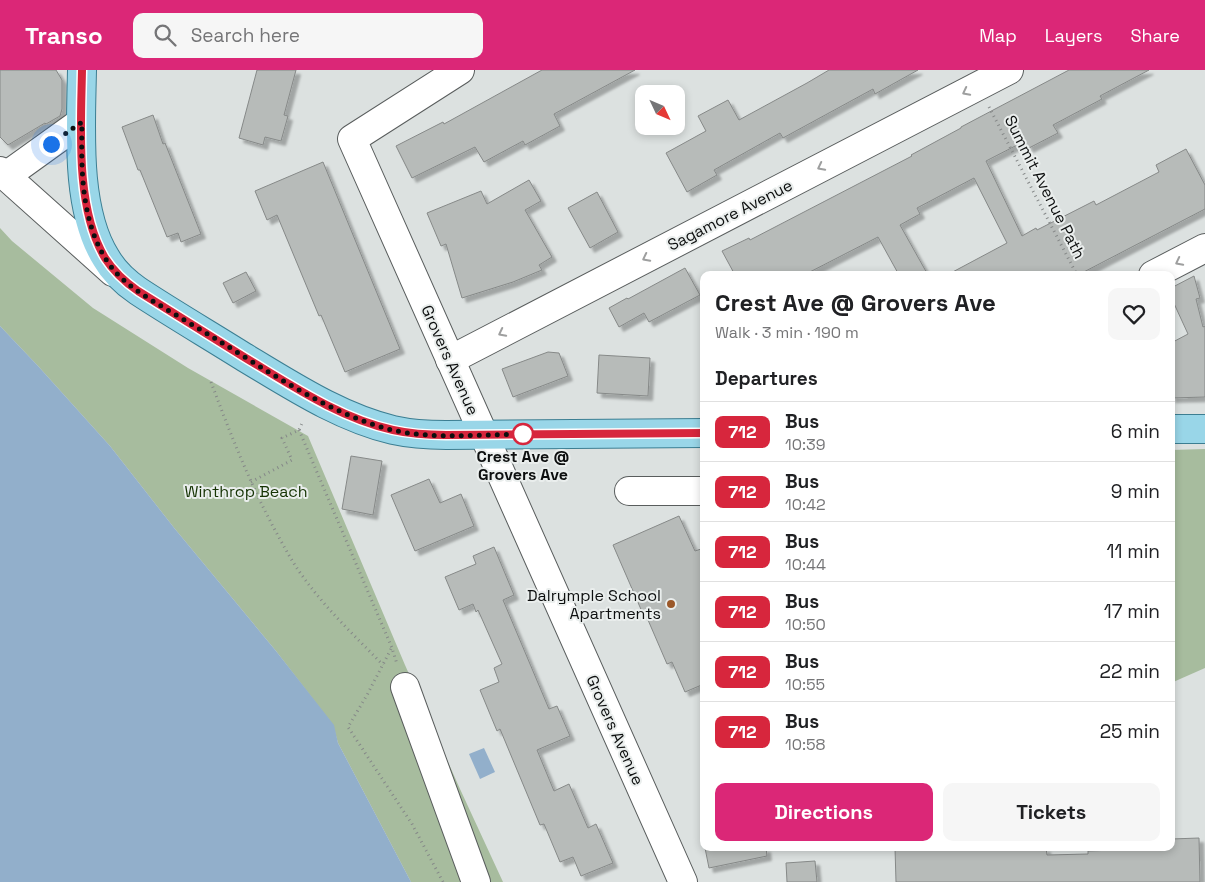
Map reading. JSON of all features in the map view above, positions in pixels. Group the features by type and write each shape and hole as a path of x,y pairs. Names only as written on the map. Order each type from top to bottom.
{"main road":[{"path":"82,70 81,154 84,192 93,231 105,258 126,283 280,378 326,404 369,423 400,431 433,435 700,433"},
{"path":"1175,429 1205,429"}],"street":[{"name":"Grovers Avenue","path":"460,70 352,139 683,882"},
{"name":"Sagamore Avenue","path":"450,360 1009,70"},
{"path":"82,122 3,173 126,283"},
{"path":"1162,271 1205,248"},
{"path":"629,491 700,491"},
{"path":"405,687 476,882"}],"path":[{"name":"Summit Avenue Path","path":"991,111 1074,271"},
{"path":"211,382 220,409 251,482 269,519 303,576 323,603 383,665"},
{"path":"251,482 292,460 282,438 299,430 392,648 405,687"},
{"path":"392,648 348,727 412,824 444,882"}],"green space":[{"name":"Winthrop Beach","path":"0,228 12,241 93,308 188,368 308,436 405,665 503,882 411,882 338,743 333,725 276,651 175,529 110,446 0,326"},
{"path":"1205,449 1205,668 1175,681 1175,450"}],"water":[{"path":"0,326 110,446 334,725 338,743 411,882 0,882"},
{"path":"484,748 495,772 480,779 469,754"}],"building":[{"path":"0,70 56,70 62,80 62,109 60,116 8,145 0,137"},
{"path":"257,70 296,70 284,115 288,116 281,141 265,137 263,145 239,138"},
{"path":"542,70 635,70 554,114 560,126 525,145 523,141 484,162 475,147 412,178 396,146 443,122 444,124"},
{"path":"829,70 918,70 875,94 873,89 783,138 780,133 714,170 717,175 687,192 666,153 706,131 698,116 728,100 739,120"},
{"path":"1069,70 1149,70 1100,96 1102,99 1053,125 1058,133 1029,148 1025,141 986,161 1022,236 1094,201 1096,205 1159,172 1156,165 1186,149 1205,185 1205,209 1086,271 954,271 1007,243 974,178 917,208 920,214 900,225 926,271 897,271 878,237 812,271 733,271 722,251 749,238 750,240 912,156 961,127"},
{"path":"153,115 163,144 165,143 201,234 181,242 178,233 167,237 122,127"},
{"path":"323,162 400,349 345,372 321,315 319,316 277,215 267,220 255,191"},
{"path":"529,180 541,201 525,210 552,257 539,265 542,270 513,282 462,298 446,244 441,246 427,213 481,191 487,204"},
{"path":"597,192 618,232 590,248 568,208"},
{"path":"685,268 700,295 649,322 644,313 619,327 609,308"},
{"path":"246,272 256,291 233,303 223,283"},
{"path":"1194,276 1200,298 1196,299 1203,327 1205,326 1205,397 1175,398 1175,341 1188,334 1175,306 1175,286"},
{"path":"548,352 559,353 568,376 513,397 502,369"},
{"path":"599,355 650,358 648,396 597,393"},
{"path":"351,456 382,461 373,515 342,509"},
{"path":"429,479 440,503 461,494 474,526 415,551 391,495"},
{"name":"Dalrymple School Apartments","path":"679,516 695,551 700,549 700,686 685,692 672,662 667,664 613,545"},
{"path":"494,547 514,595 503,600 549,709 557,706 570,736 537,750 554,791 569,784 588,828 596,824 613,863 581,876 573,857 560,862 544,824 540,825 500,729 497,731 480,690 499,682 494,668 502,664 478,610 476,612 473,604 459,610 445,577 476,564 473,556"},
{"path":"1199,838 1200,882 896,882 895,851 1046,851 1047,855 1088,854 1088,851 1175,851 1175,839"},
{"path":"706,851 766,851 767,856 709,868"},
{"path":"815,861 817,882 787,882 786,863"}],"bus line":[{"name":"712","path":"82,70 81,154 84,192 93,231 105,258 126,283 301,391 358,419 407,433 433,435 700,433"}],"place":[{"name":"Crest Ave @ Grovers Ave","path":"523,434"},
{"name":"Dalrymple School Apartments","path":"671,604"}],"route":[{"path":"51,144 82,122 81,154 84,192 96,240 105,258 126,283 163,307 301,391 369,423 407,433 433,435 528,434 523,434"}]}
